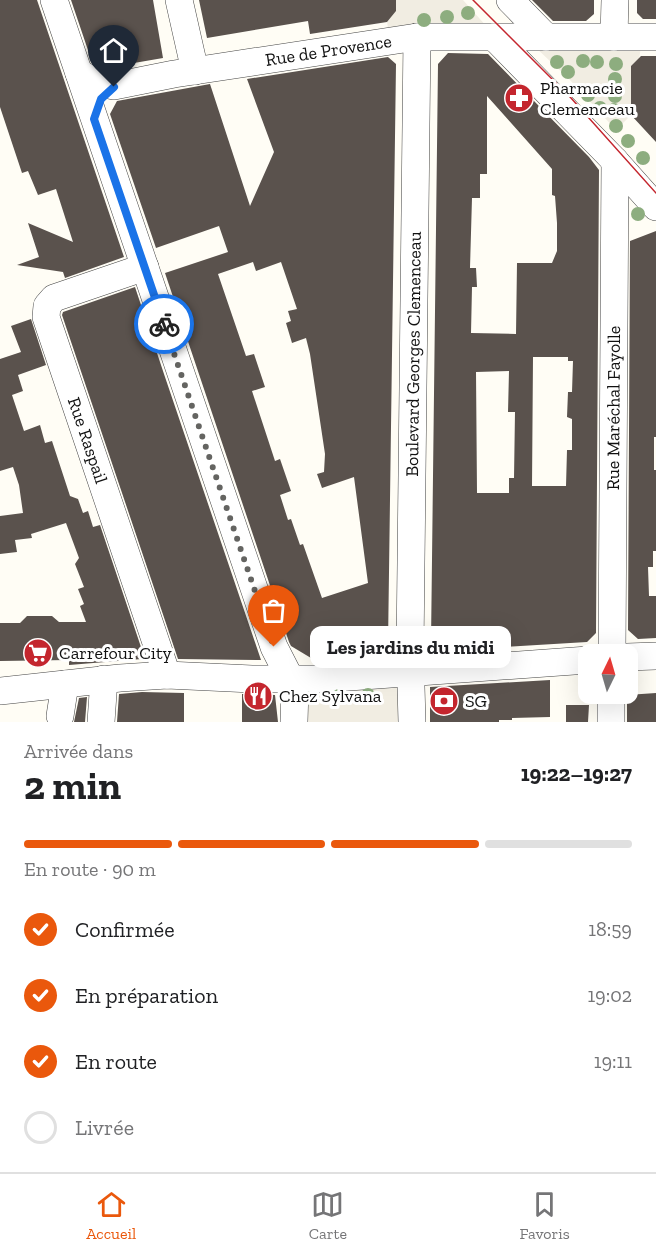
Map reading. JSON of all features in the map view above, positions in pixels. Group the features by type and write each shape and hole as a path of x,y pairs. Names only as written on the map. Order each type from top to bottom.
{"street":[{"path":"54,0 274,647 295,688 294,722"},
{"path":"179,0 195,71"},
{"path":"510,0 546,37"},
{"path":"614,37 615,0"},
{"name":"Rue de Provence","path":"114,87 195,71 417,37 656,37"},
{"name":"Boulevard Georges Clemenceau","path":"412,722 410,651 417,37"},
{"path":"494,37 615,161 656,207"},
{"path":"78,72 96,82 114,87"},
{"path":"94,119 101,99 114,87"},
{"name":"Rue Maréchal Fayolle","path":"612,644 615,161"},
{"name":"Rue Raspail","path":"145,267 54,298 47,306 46,317 167,675"},
{"path":"638,657 656,656"},
{"path":"0,690 167,675 291,680 412,674 578,661"},
{"path":"101,722 104,679"},
{"path":"60,716 65,684"},
{"path":"611,704 611,722"}],"shaded area":[{"path":"396,0 463,0 488,28 389,34 387,22 396,11"},
{"path":"533,45 641,46 631,115 616,130 570,80"},
{"path":"399,688 408,722 300,722 304,696 310,693"}],"building":[{"path":"0,0 37,0 124,257 65,278 63,272 17,265 39,257 28,223 73,242 56,189 38,195 28,171 22,173 0,107"},
{"path":"71,0 153,0 163,58 105,68 92,62"},
{"path":"199,0 396,0 396,11 387,22 310,34 308,21 207,38"},
{"path":"532,0 594,0 594,14 586,21 553,21"},
{"path":"637,0 656,0 656,19 643,19 637,13"},
{"path":"448,53 488,54 599,170 596,633 587,642 440,651 431,642 438,64","holes":["487,96 552,169 557,251 552,263 517,263 516,334 471,333 472,287 477,287 476,268 470,268 472,198 480,198 480,174 487,174","533,357 568,357 568,361 573,361 572,392 568,392 567,417 572,419 572,450 567,450 566,486 532,486","509,371 508,412 515,412 514,478 509,478 509,493 477,493 476,372"]},
{"path":"641,56 656,56 656,142 631,115 631,66"},
{"path":"388,57 396,64 388,645 378,655 311,658 291,646 289,642 165,273 228,252 219,226 156,248 110,114 117,101 210,84 250,206 274,152 247,79","holes":["253,262 256,271 281,262 297,309 288,311 291,321 286,323 292,343 306,338 325,454 324,472 317,474 322,488 354,477 368,583 322,598 303,544 300,545 291,519 288,520 280,495 291,491 280,459 275,461 252,391 265,387 254,354 246,356 218,274"]},
{"path":"656,231 654,470 656,470 656,551 653,551 653,567 648,567 649,596 656,596 656,638 638,639 628,630 630,241"},
{"path":"135,287 261,660 178,659 62,315 63,312"},
{"path":"31,319 46,365 18,375 23,391 12,395 24,431 40,425 45,443 52,441 70,496 78,499 83,513 88,511 93,527 100,525 144,656 142,659 69,665 69,660 0,661 0,623 20,623 27,616 52,616 59,622 86,622 80,606 84,604 78,589 84,587 75,564 79,558 66,523 31,534 32,538 15,540 17,552 0,554 0,516 23,513 19,485 13,467 0,471 0,359 21,352 11,326"},
{"path":"550,680 550,717 512,718 512,720 499,720 499,722 430,722 430,687"},
{"path":"184,693 184,722 117,722 119,694"},
{"path":"656,693 656,722 627,722 627,704 638,704 638,694"},
{"path":"242,694 275,695 278,722 242,722"},
{"path":"87,697 85,722 74,722 79,698"},
{"path":"566,705 589,705 588,722 566,722"}],"tram line":[{"path":"473,0 571,98 656,193"}],"way so far":[{"path":"164,324 274,647"}],"place":[{"name":"Pharmacie Clemenceau","path":"519,98"},
{"name":"Les jardins du midi","path":"274,647"},
{"name":"Carrefour City","path":"38,653"},
{"name":"Chez Sylvana","path":"258,696"},
{"name":"SG","path":"444,701"}],"route":[{"path":"114,87 101,99 94,119 164,324"}]}
